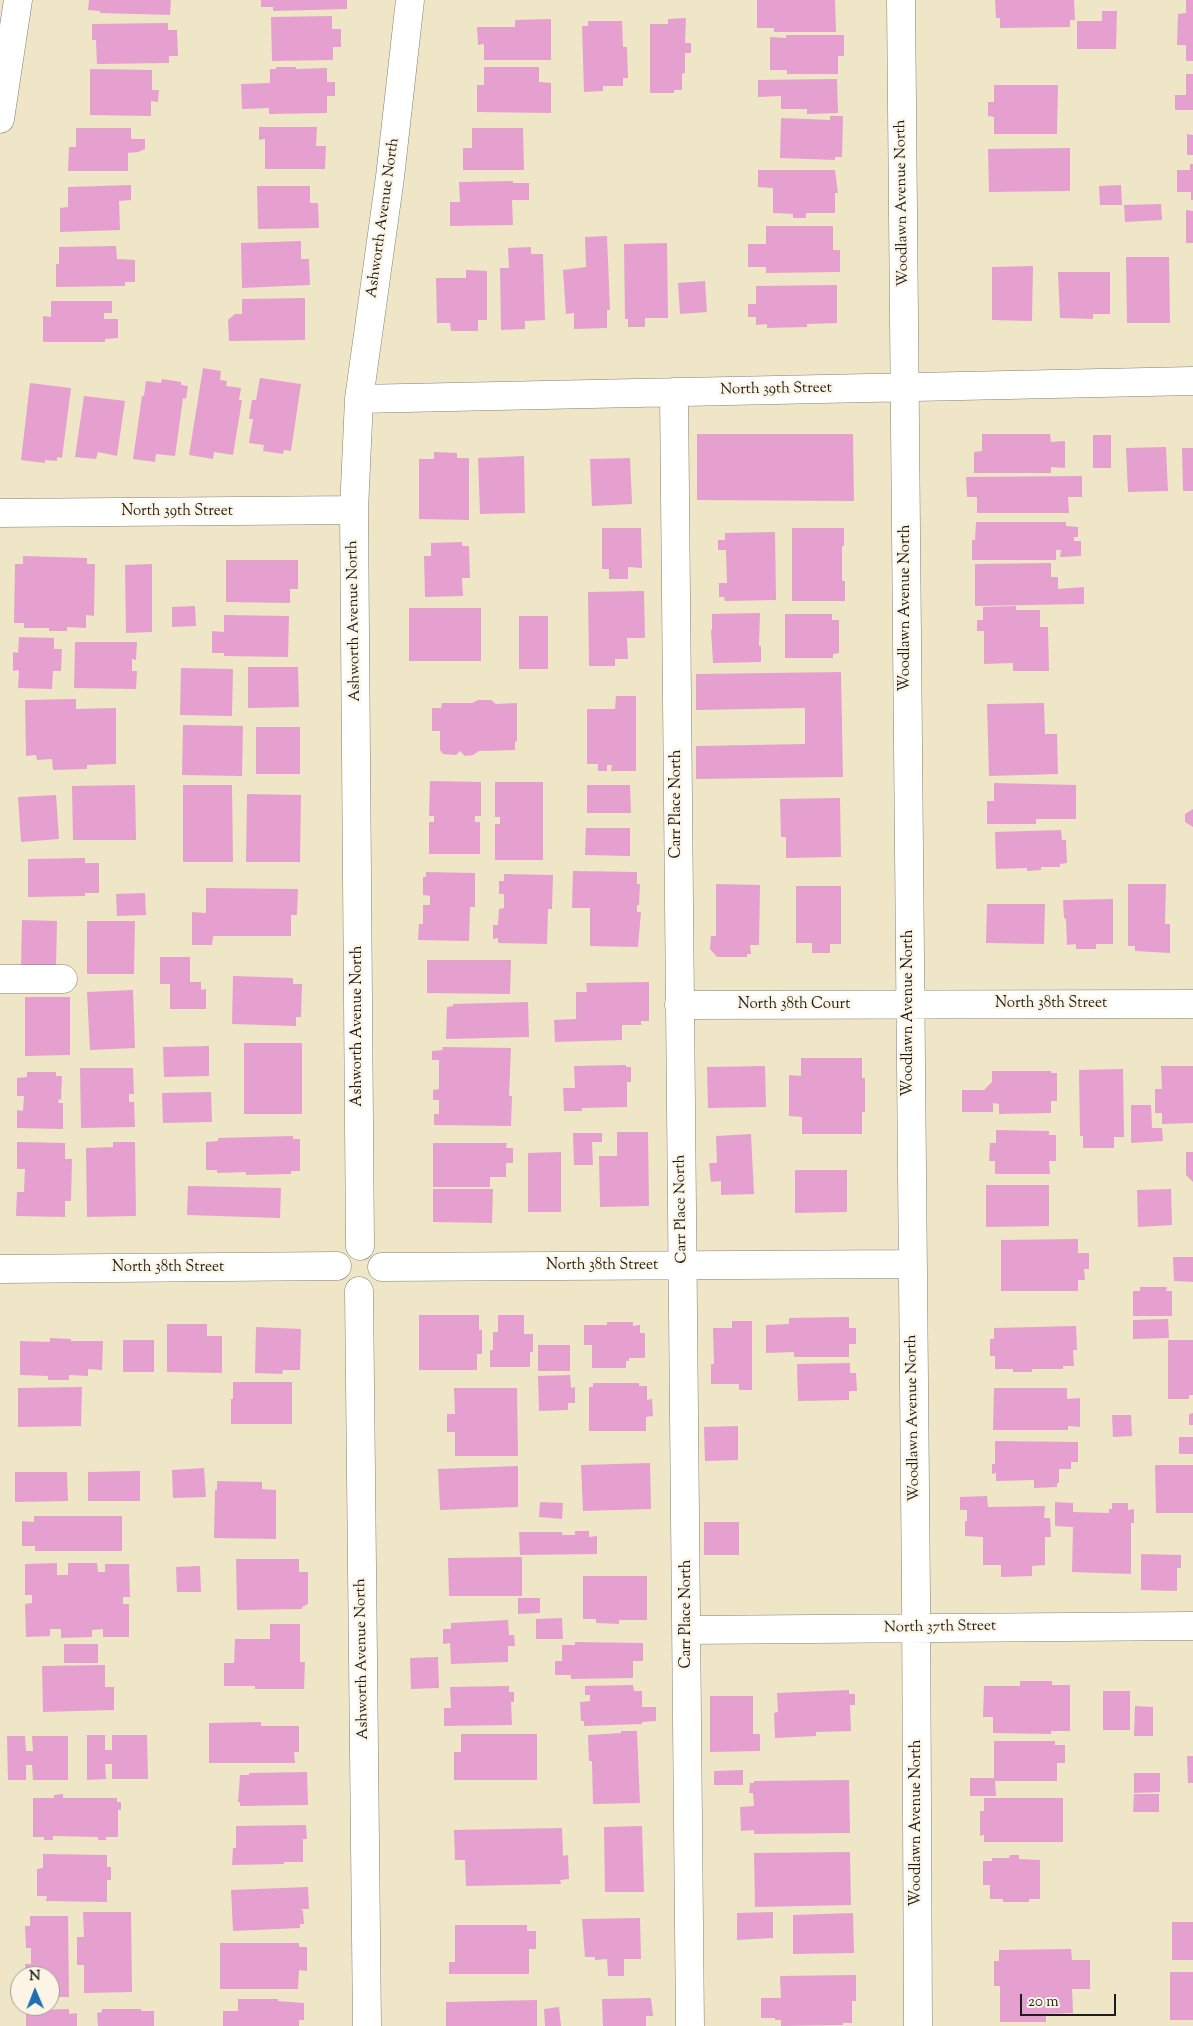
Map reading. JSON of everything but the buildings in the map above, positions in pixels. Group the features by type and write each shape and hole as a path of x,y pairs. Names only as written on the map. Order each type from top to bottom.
{"street":[{"path":"0,119 18,0"},
{"name":"Ashworth Avenue North","path":"360,1246 354,510 359,399 388,186 410,0"},
{"name":"Woodlawn Avenue North","path":"901,0 918,2026"},
{"name":"North 39th Street","path":"359,399 1193,382"},
{"name":"Carr Place North","path":"674,392 690,2026"},
{"name":"North 39th Street","path":"0,513 354,510"},
{"path":"0,979 63,979"},
{"name":"North 38th Street","path":"909,1004 1193,1004"},
{"name":"North 38th Court","path":"679,1005 909,1004"},
{"path":"360,1246 368,1246 374,1251 379,1256 382,1267 381,1277 377,1283 371,1288 359,1291 348,1289 342,1284 338,1277 337,1266 341,1254 346,1249 360,1246"},
{"name":"North 38th Street","path":"382,1267 912,1264"},
{"name":"North 38th Street","path":"0,1269 337,1266"},
{"name":"Ashworth Avenue North","path":"359,1291 367,2026"},
{"name":"North 37th Street","path":"687,1630 1193,1626"}]}
